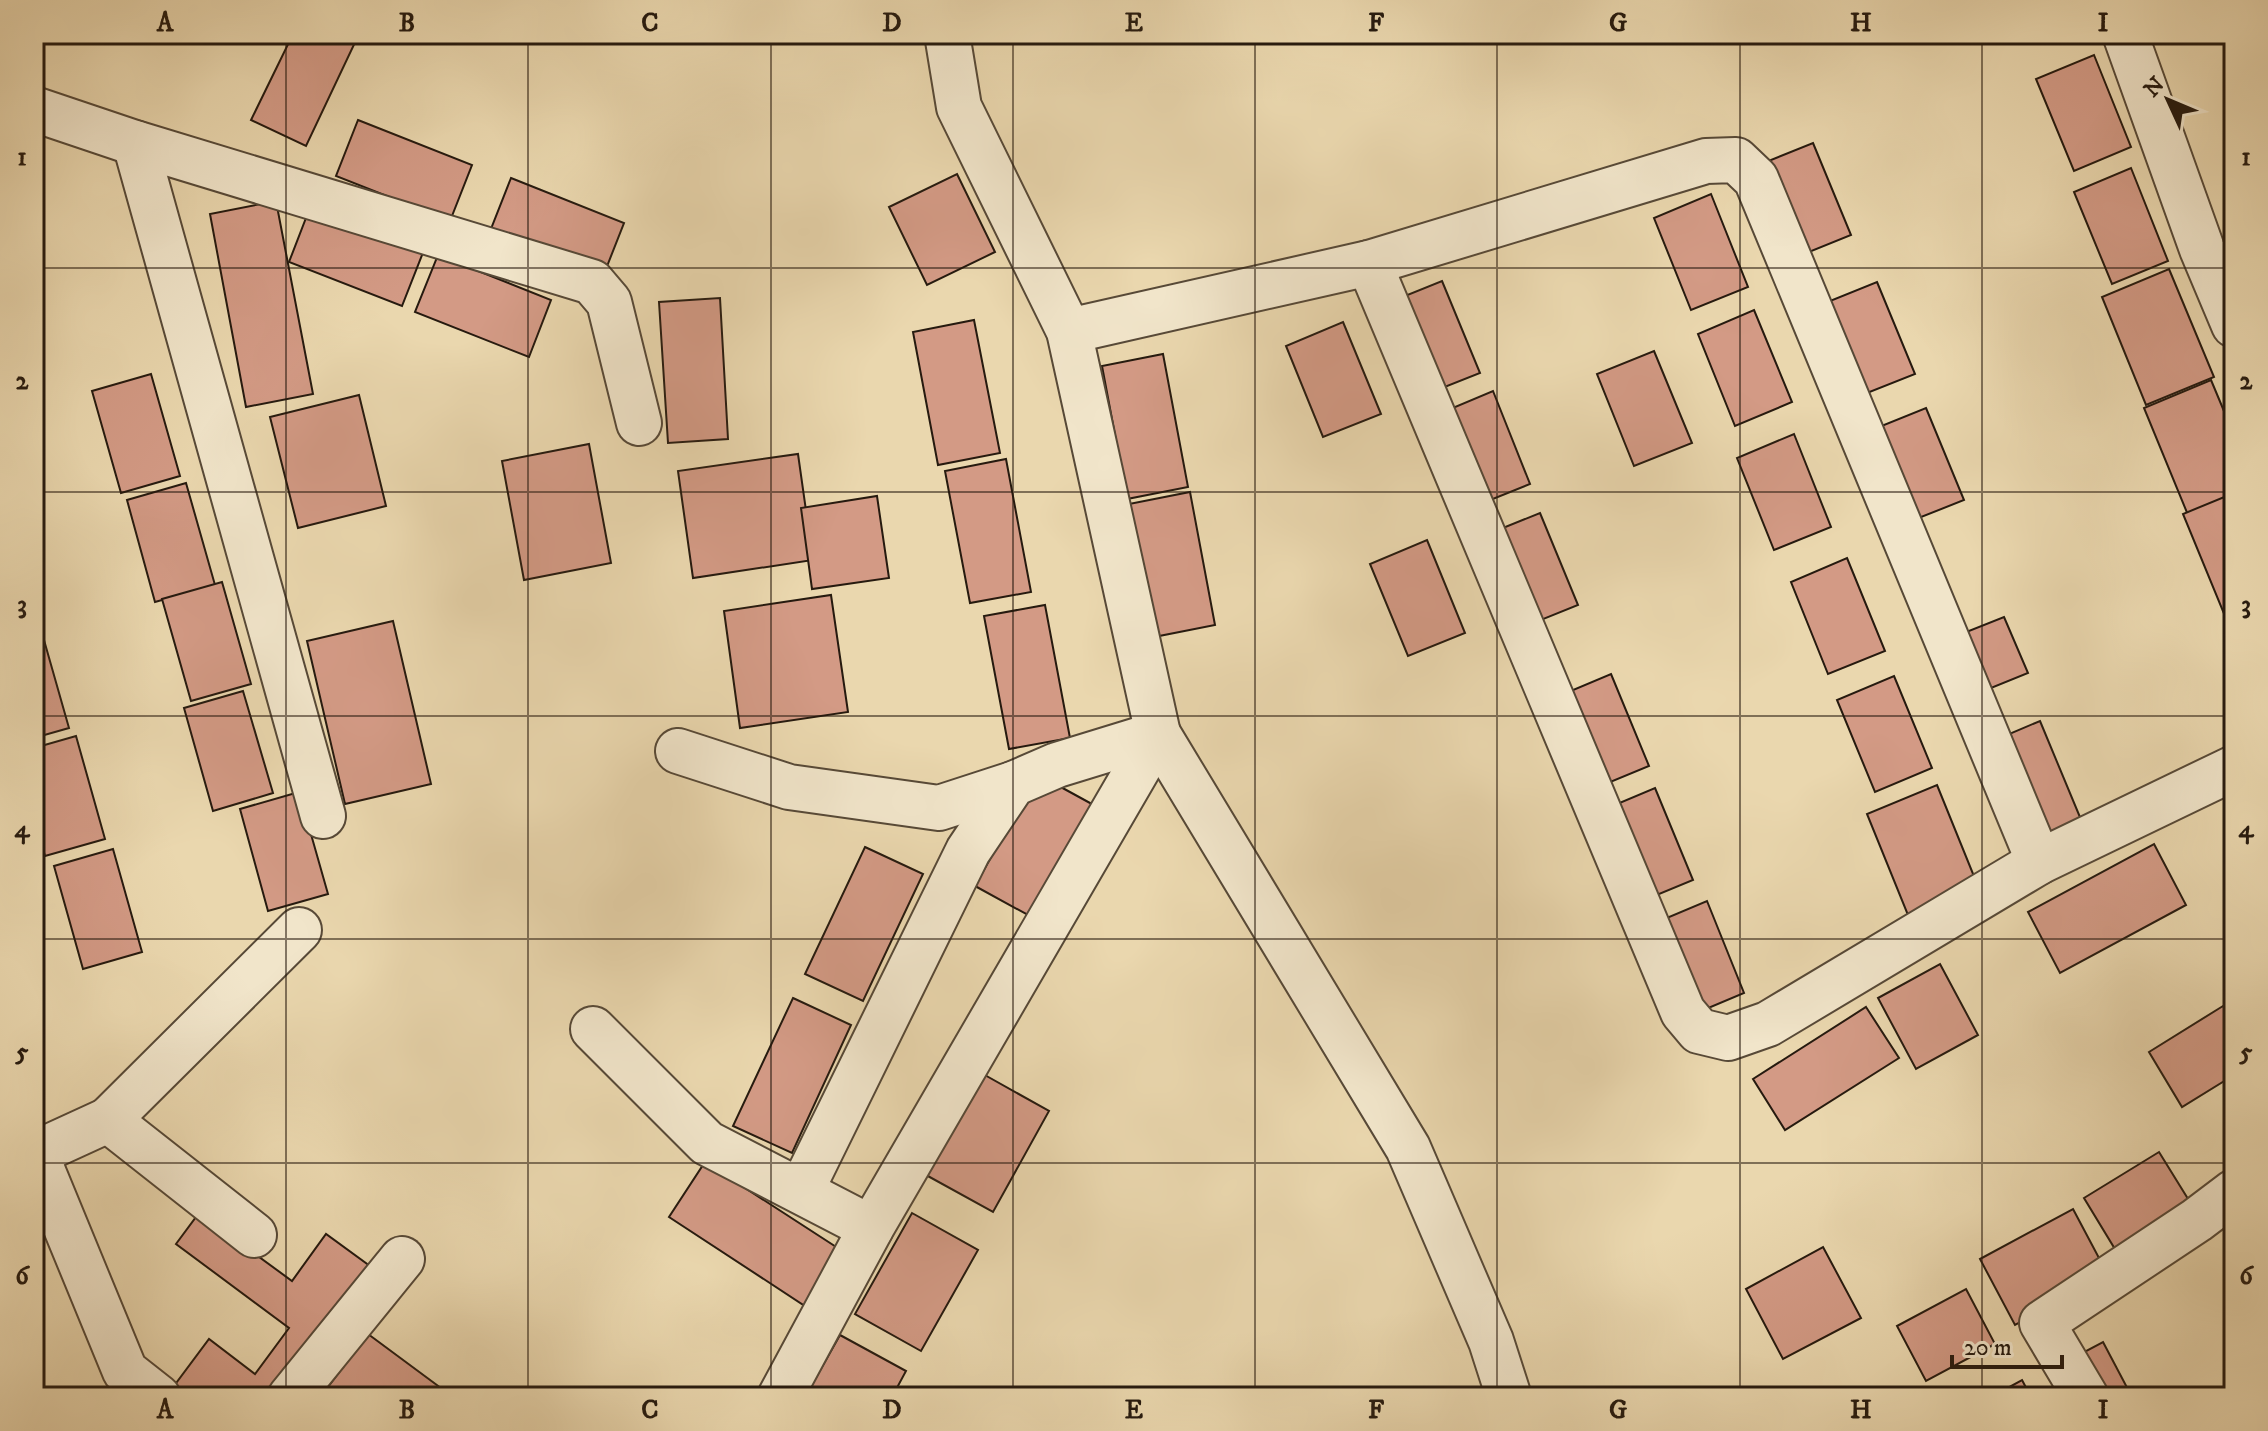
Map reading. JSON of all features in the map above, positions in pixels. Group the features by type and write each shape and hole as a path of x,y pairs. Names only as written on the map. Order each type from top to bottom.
{"street":[{"path":"947,34 959,107 1069,331 1158,734 1408,1148 1491,1341 1509,1397"},
{"path":"2125,34 2218,244 2234,325"},
{"path":"34,109 135,143 592,282 609,302 639,423"},
{"path":"135,143 323,816"},
{"path":"1069,331 1369,263 1706,161 1736,160 1756,179 2039,862"},
{"path":"1369,263 1683,1012 1699,1031 1728,1038 1768,1024 2039,862 2234,768"},
{"path":"678,751 789,787 939,808 1013,784 1057,765 1158,734"},
{"path":"780,1397 871,1228 1158,734"},
{"path":"801,1191 968,851 1013,784"},
{"path":"158,1397 125,1371 35,1151 108,1120 299,930"},
{"path":"593,1029 707,1143 871,1228"},
{"path":"108,1120 254,1235"},
{"path":"2086,1397 2042,1323 2234,1192"},
{"path":"290,1397 402,1259"}],"building":[{"path":"34,34 49,34 51,37 34,51"},
{"path":"293,34 359,34 306,146 251,120"},
{"path":"2094,55 2131,147 2074,171 2036,79"},
{"path":"358,120 472,165 450,221 336,176"},
{"path":"1813,143 1851,235 1794,258 1756,166"},
{"path":"2131,168 2168,261 2112,284 2074,192"},
{"path":"957,174 995,252 927,285 889,207"},
{"path":"511,178 624,223 602,279 489,234"},
{"path":"1711,194 1748,287 1691,310 1654,218"},
{"path":"276,201 313,394 246,407 210,214"},
{"path":"311,205 424,250 402,306 289,262"},
{"path":"438,255 551,300 529,357 415,312"},
{"path":"2169,269 2214,377 2146,405 2102,297"},
{"path":"1442,281 1480,373 1422,396 1385,304"},
{"path":"1877,282 1915,374 1857,397 1820,305"},
{"path":"720,298 728,439 668,443 659,302"},
{"path":"1754,310 1792,402 1735,426 1698,334"},
{"path":"974,320 1000,453 938,465 913,332"},
{"path":"1343,322 1381,414 1323,437 1286,346"},
{"path":"1654,351 1692,443 1634,466 1597,374"},
{"path":"1163,354 1188,487 1127,499 1102,366"},
{"path":"151,374 180,476 121,493 92,391"},
{"path":"2211,380 2234,435 2234,496 2188,515 2144,408"},
{"path":"1493,391 1530,484 1473,507 1436,415"},
{"path":"359,395 386,506 298,528 270,417"},
{"path":"1926,408 1964,500 1906,523 1869,431"},
{"path":"1794,434 1831,527 1774,550 1737,458"},
{"path":"589,444 611,563 524,580 502,461"},
{"path":"798,454 813,560 693,578 678,471"},
{"path":"1006,459 1031,592 970,603 945,471"},
{"path":"186,483 215,585 155,602 127,500"},
{"path":"1190,492 1215,625 1154,637 1129,504"},
{"path":"2234,493 2234,618 2227,621 2183,514"},
{"path":"877,496 889,578 812,589 801,508"},
{"path":"1540,513 1578,605 1521,628 1483,536"},
{"path":"1427,540 1465,633 1408,656 1370,564"},
{"path":"1847,558 1885,651 1828,674 1791,582"},
{"path":"222,582 251,684 191,701 162,599"},
{"path":"831,595 848,712 740,728 724,611"},
{"path":"1045,605 1070,738 1009,749 984,616"},
{"path":"2004,617 2028,673 1959,701 1936,644"},
{"path":"2234,620 2234,644 2226,623"},
{"path":"393,621 431,784 345,804 307,641"},
{"path":"40,626 69,728 34,738 34,627"},
{"path":"1611,674 1649,766 1591,790 1554,698"},
{"path":"1894,676 1932,768 1875,792 1837,700"},
{"path":"243,691 273,793 213,811 184,708"},
{"path":"2040,721 2082,822 2028,843 1988,743"},
{"path":"76,736 105,839 45,856 34,816 34,748"},
{"path":"1037,774 1101,809 1039,921 975,886"},
{"path":"1937,785 1982,896 1912,925 1867,814"},
{"path":"1655,788 1693,880 1635,904 1598,812"},
{"path":"299,792 328,894 268,911 240,809"},
{"path":"2154,844 2186,905 2060,973 2028,912"},
{"path":"865,847 923,874 863,1001 805,974"},
{"path":"113,849 142,952 83,969 54,866"},
{"path":"1707,901 1744,993 1687,1017 1650,925"},
{"path":"1940,964 1978,1035 1916,1069 1878,998"},
{"path":"793,998 851,1025 792,1153 733,1126"},
{"path":"2223,1006 2234,1023 2234,1075 2182,1107 2149,1052"},
{"path":"1866,1007 1899,1058 1785,1130 1753,1079"},
{"path":"983,1074 1049,1111 993,1212 926,1175"},
{"path":"2159,1152 2193,1207 2118,1254 2084,1198"},
{"path":"705,1162 847,1254 811,1310 669,1217"},
{"path":"2073,1209 2108,1275 2015,1325 1980,1259"},
{"path":"199,1213 292,1281 326,1234 374,1269 280,1397 173,1397 168,1394 209,1339 255,1374 289,1328 176,1244"},
{"path":"912,1213 978,1250 921,1351 855,1314"},
{"path":"1823,1247 1861,1318 1783,1359 1746,1289"},
{"path":"1966,1289 1995,1344 1926,1381 1897,1326"},
{"path":"368,1334 453,1397 342,1397 328,1387"},
{"path":"840,1335 906,1371 892,1397 805,1397"},
{"path":"2103,1342 2132,1397 2072,1397 2056,1367"},
{"path":"2022,1380 2031,1397 1991,1397"}]}
